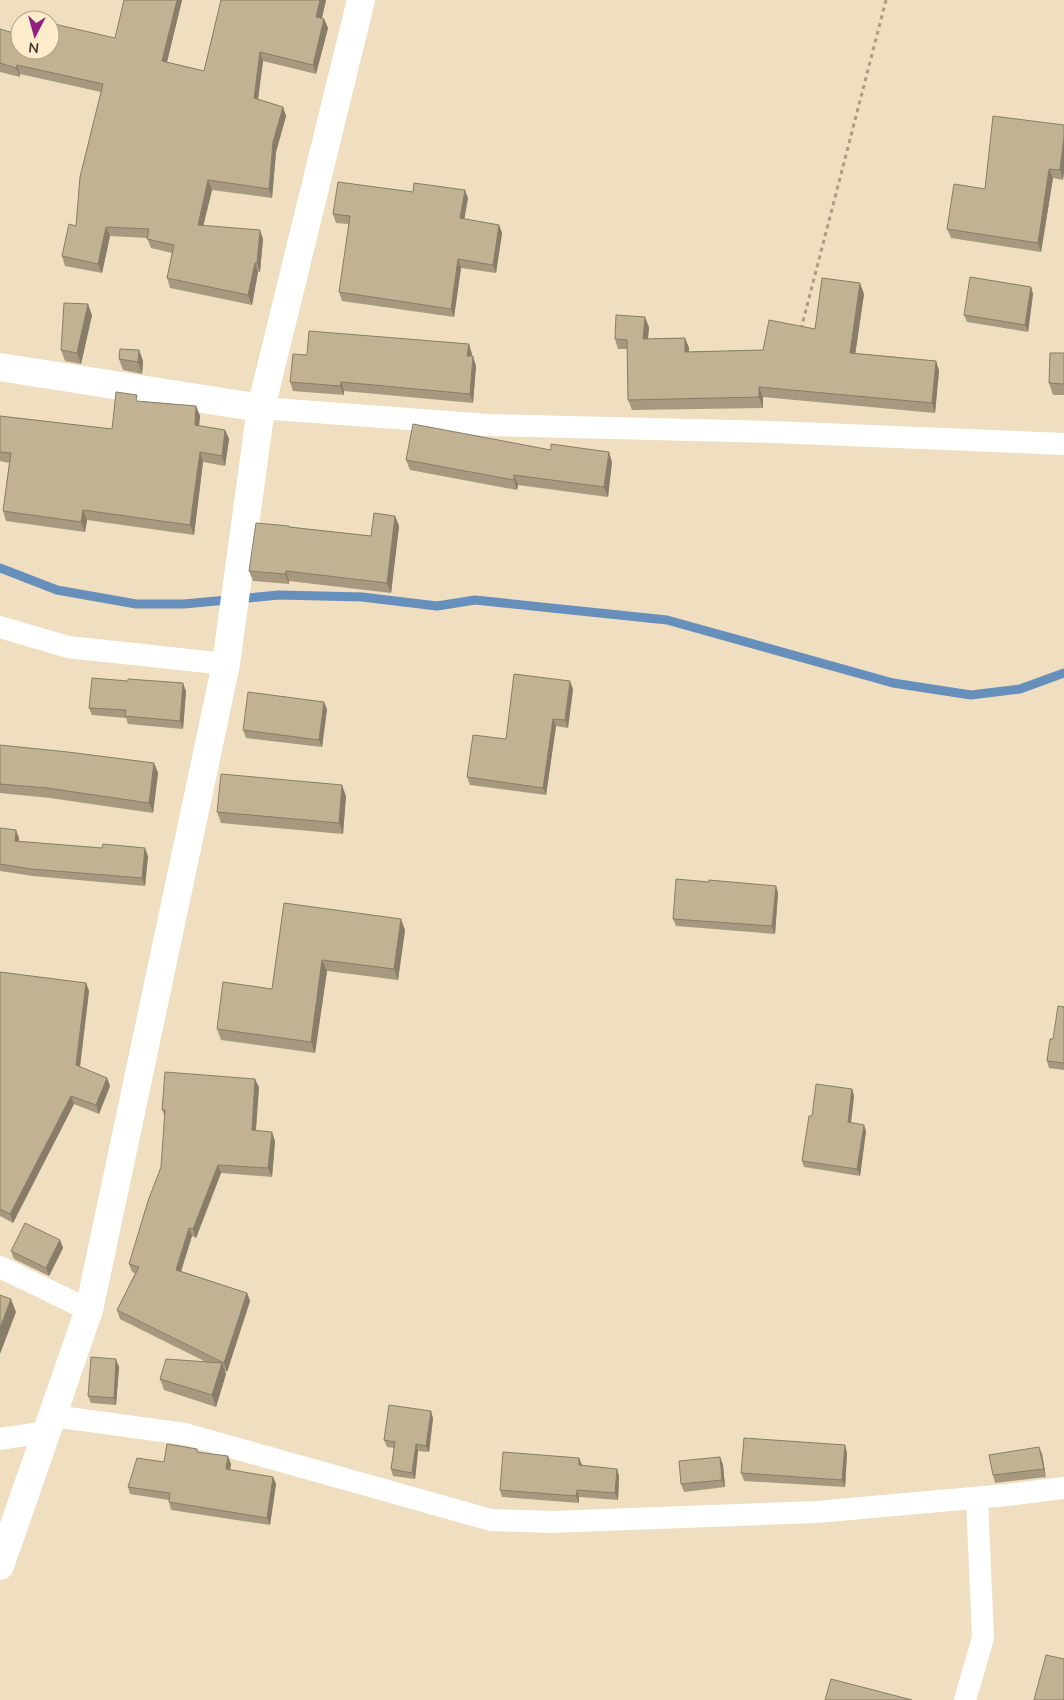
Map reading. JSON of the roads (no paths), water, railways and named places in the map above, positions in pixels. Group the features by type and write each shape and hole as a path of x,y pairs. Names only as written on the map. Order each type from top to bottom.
{"street":[{"path":"0,1566 89,1310 226,664 261,408 361,0"},
{"path":"0,367 261,408 488,425 774,432 1064,444"},
{"path":"0,627 68,647 226,664"},
{"path":"0,1267 89,1310"},
{"path":"0,1439 49,1424 184,1434 491,1520 552,1522 816,1512 977,1498 1064,1488"},
{"path":"965,1700 983,1638 977,1498"}],"waterway":[{"path":"0,568 57,590 136,604 184,604 279,595 362,597 437,606 475,600 667,620 893,683 971,695 1020,689 1064,673"}]}
